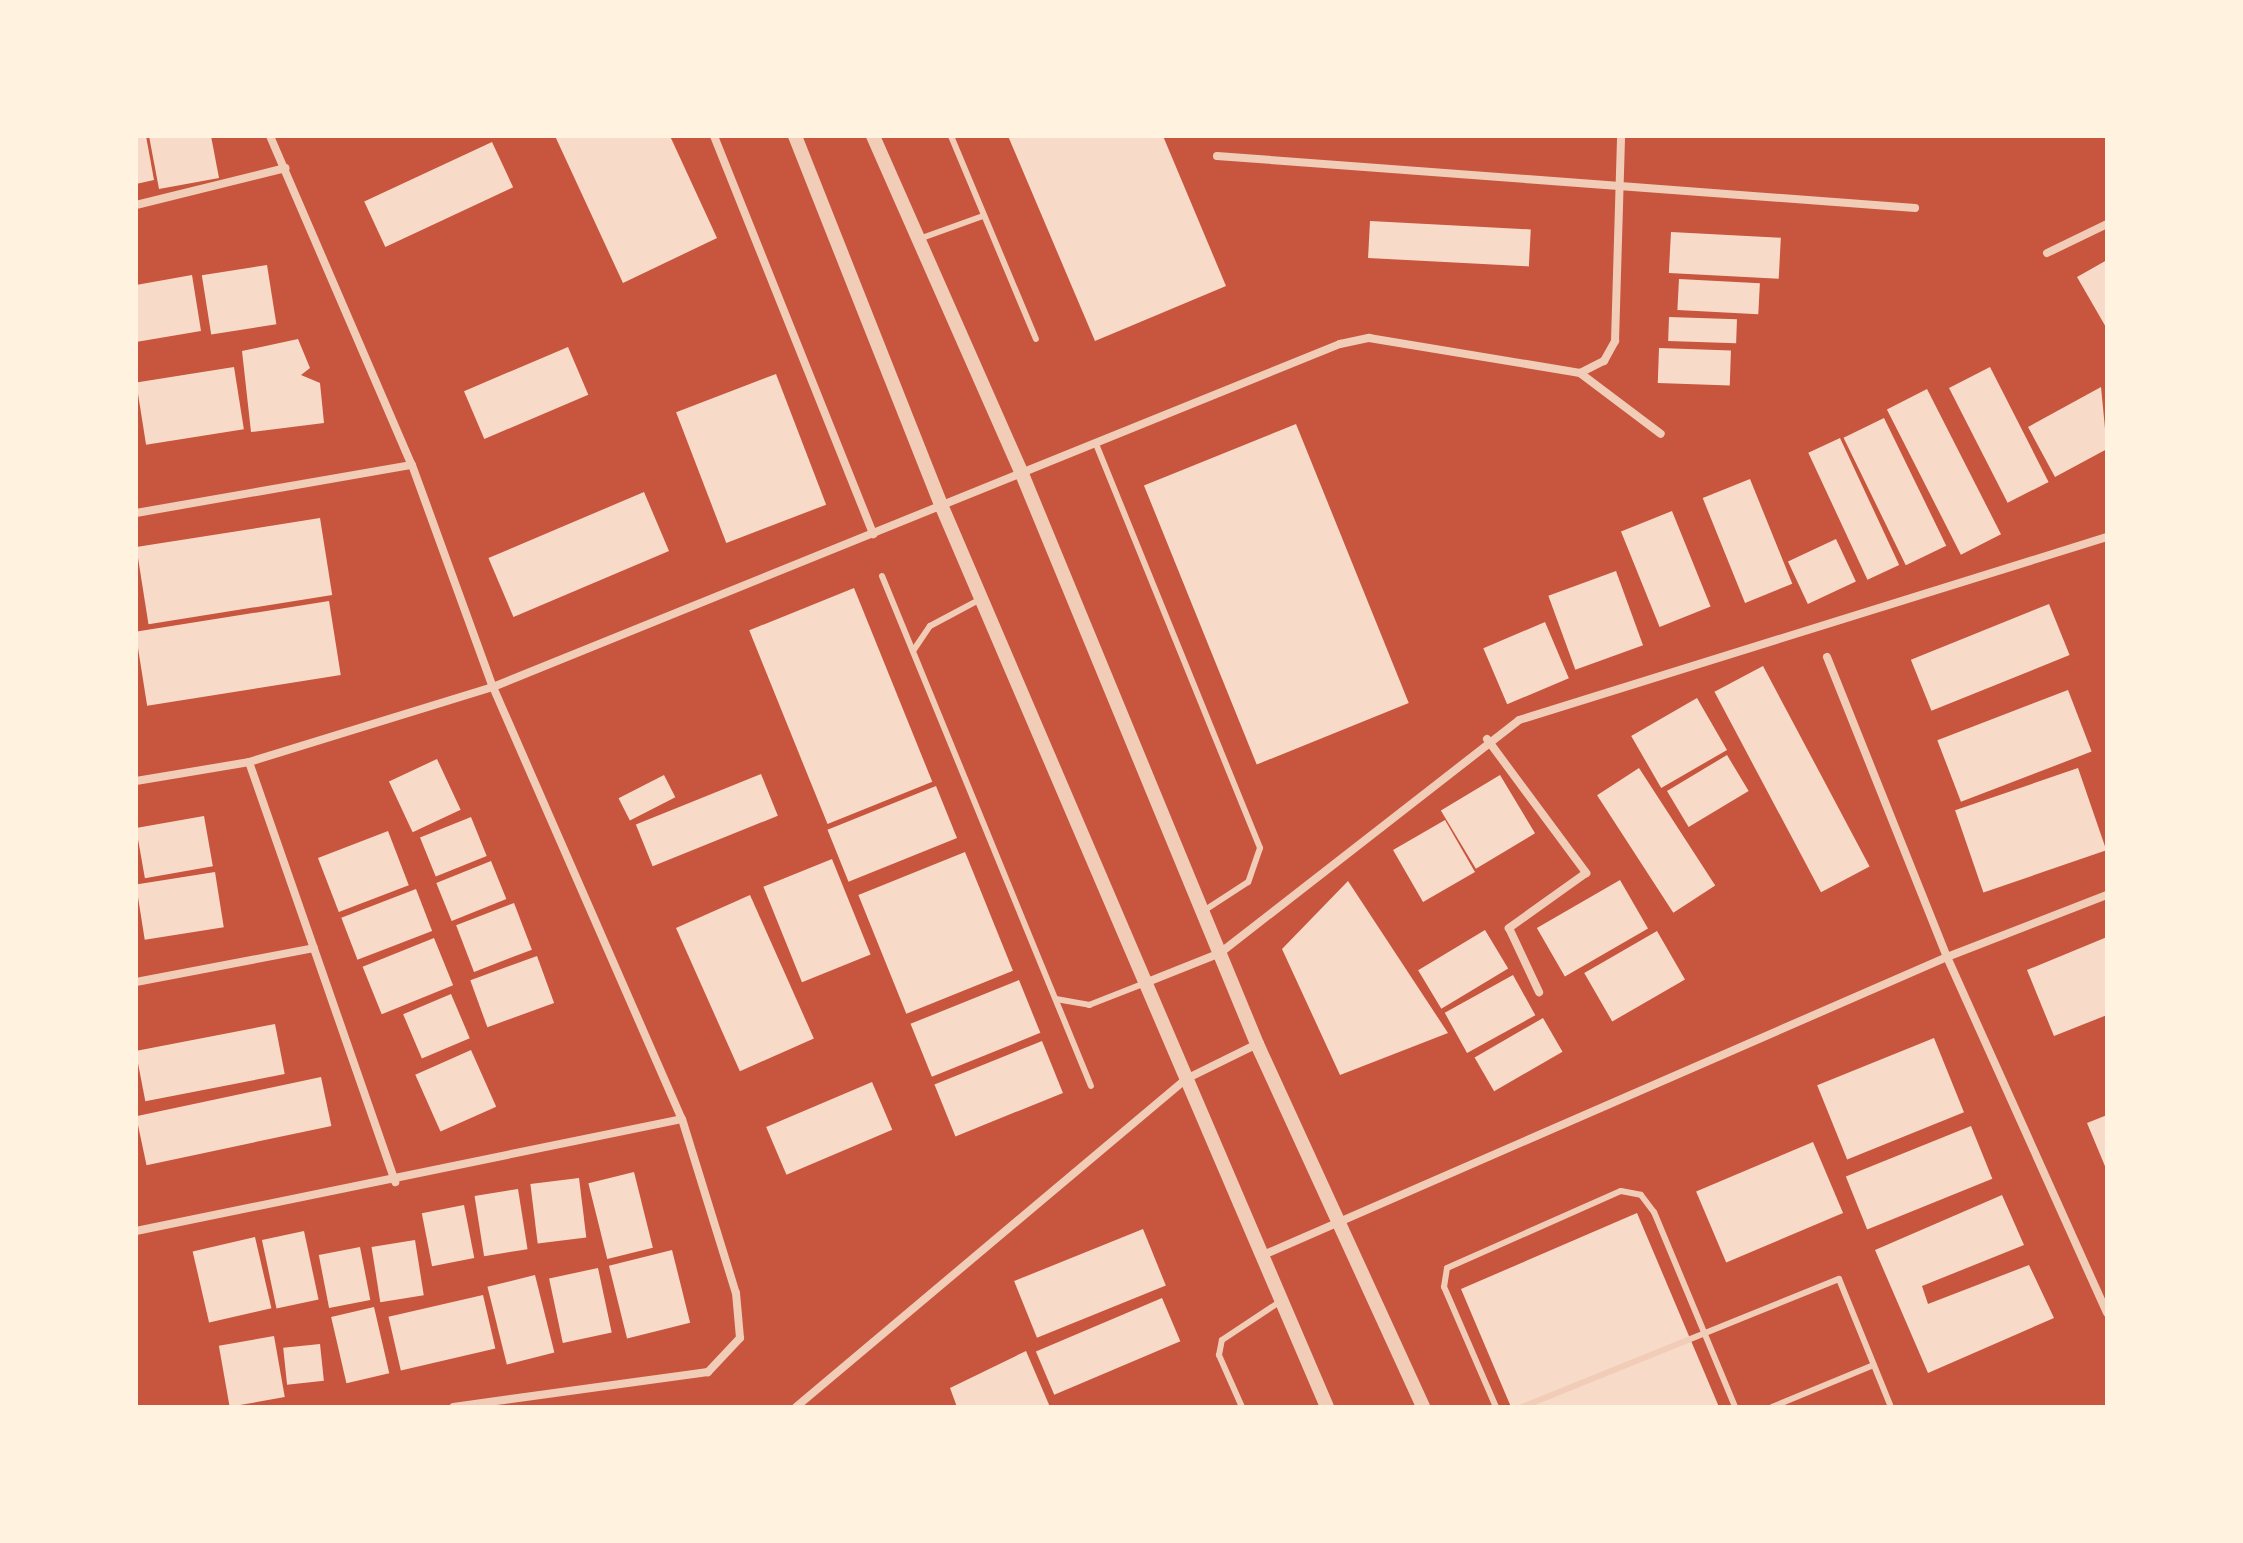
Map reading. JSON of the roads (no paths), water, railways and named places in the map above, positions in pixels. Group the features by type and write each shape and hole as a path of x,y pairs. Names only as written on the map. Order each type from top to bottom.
{"street":[{"path":"270,136 412,465 493,687 682,1119 736,1293 740,1338 727,1357 708,1372 654,1383 453,1407"},
{"path":"714,136 873,534"},
{"path":"795,136 942,507 1327,1407"},
{"path":"873,136 916,240 1022,474 1257,1044 1343,1224 1423,1407"},
{"path":"1580,373 1604,361 1615,341 1621,136"},
{"path":"1217,156 1915,208"},
{"path":"136,205 286,168"},
{"path":"2047,253 2107,224"},
{"path":"136,781 249,762 493,687 1096,444 1369,338 1580,373 1661,434"},
{"path":"136,513 412,465"},
{"path":"1145,983 1220,953 1487,739 1549,708 2107,537"},
{"path":"1827,657 1947,957 2107,1313"},
{"path":"1487,739 1586,873 1509,928 1539,992"},
{"path":"249,762 395,1182"},
{"path":"1261,1256 1343,1224 1947,957 2107,895"},
{"path":"136,982 314,948"},
{"path":"796,1407 1186,1079 1257,1044"},
{"path":"136,1231 395,1182 682,1119"}],"lane":[{"path":"951,136 1036,339"},
{"path":"916,240 983,216"},
{"path":"1096,444 1260,848 1248,882 1202,912"},
{"path":"882,576 1091,1086"},
{"path":"913,651 930,626 983,599"},
{"path":"1056,999 1089,1005 1145,983"},
{"path":"1496,1407 1444,1287 1447,1268 1621,1191 1641,1195 1654,1212 1734,1405 1726,1407"},
{"path":"1522,1407 1705,1337 1839,1279 1891,1407"},
{"path":"1242,1407 1219,1355 1222,1340 1281,1301"},
{"path":"1772,1407 1874,1365"}]}
